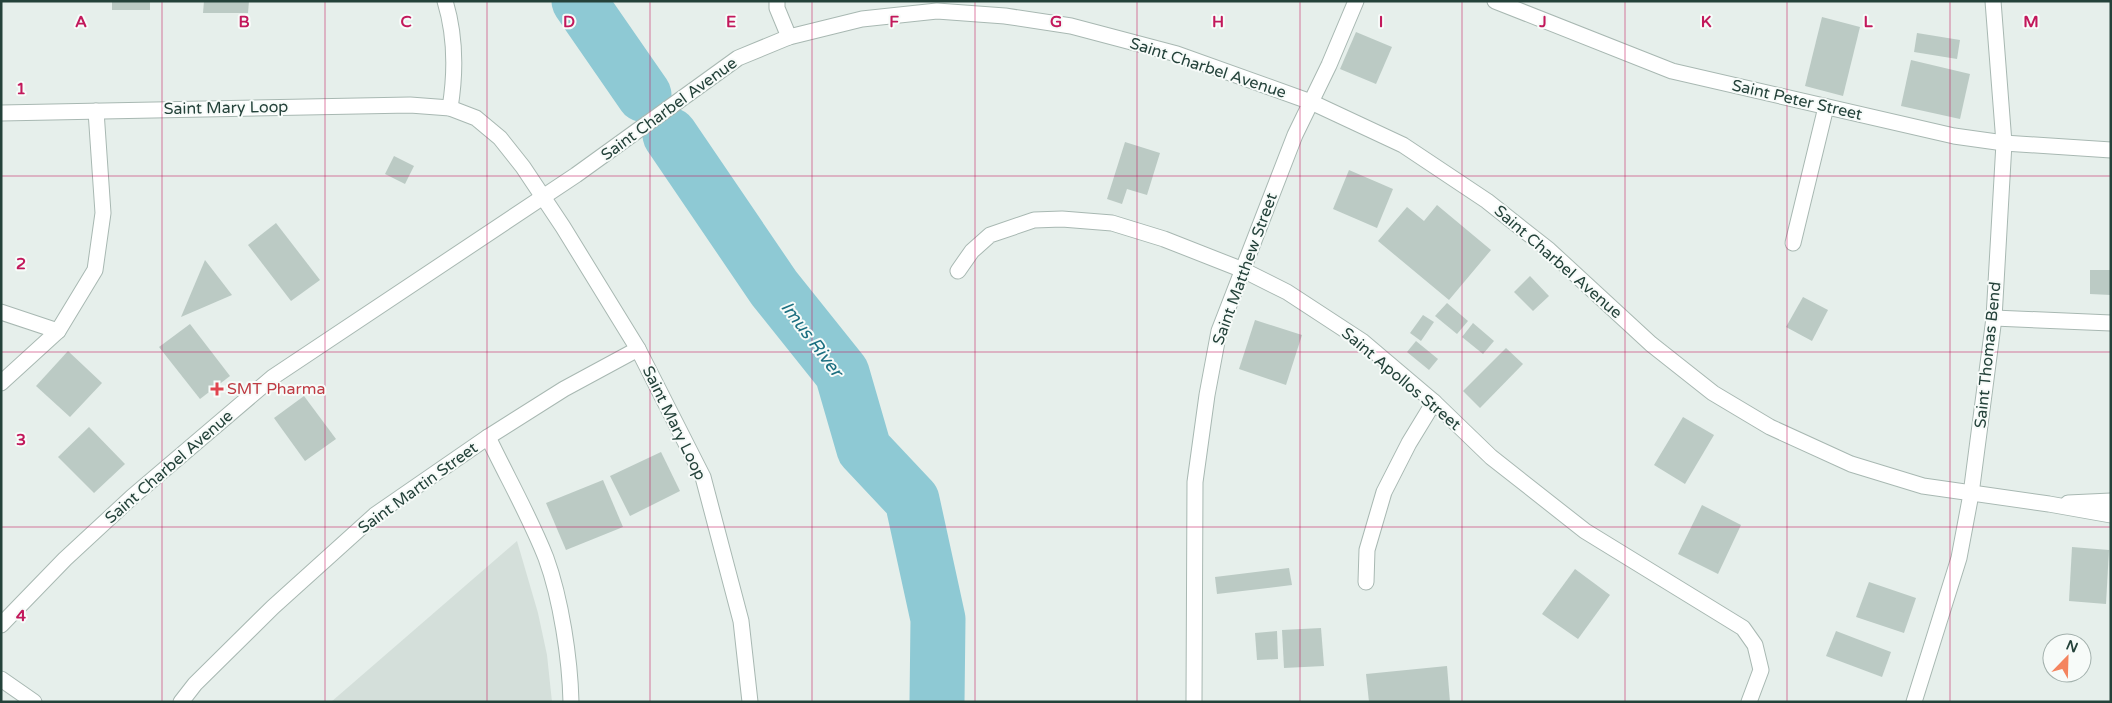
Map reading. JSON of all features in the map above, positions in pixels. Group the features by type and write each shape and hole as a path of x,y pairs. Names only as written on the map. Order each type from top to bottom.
{"street":[{"path":"445,1 455,48 455,78 450,108"},
{"path":"776,1 789,37"},
{"name":"Saint Matthew Street","path":"1194,702 1195,482 1207,395 1219,331 1295,135 1329,65 1356,1"},
{"name":"Saint Peter Street","path":"1495,1 1672,71 1954,136 2004,143 2111,150"},
{"name":"Saint Thomas Bend","path":"1914,702 1959,558 1970,494 1994,318 2004,143 1993,1"},
{"name":"Saint Charbel Avenue","path":"1,625 65,558 132,497 273,377 576,175 738,58 789,37 862,19 937,12 1004,16 1071,26 1177,54 1311,102 1403,145 1487,201 1549,250 1658,350 1713,393 1770,427 1851,464 1923,486 2111,515"},
{"name":"Saint Mary Loop","path":"1,113 410,105 450,108 476,118 500,138 543,197 638,349 703,477 741,620 750,702"},
{"path":"1793,243 1826,107"},
{"path":"1,383 58,331 95,270 104,213 96,111"},
{"name":"Saint Apollos Street","path":"958,271 972,251 990,235 1034,220 1062,219 1112,223 1164,239 1243,270 1286,292 1362,341 1434,402 1491,457 1585,531 1744,628 1755,645 1761,670 1749,702"},
{"path":"1,312 58,331"},
{"path":"1994,318 2111,323"},
{"name":"Saint Martin Street","path":"181,702 195,684 272,607 375,515 488,437 564,389 638,349"},
{"path":"1366,582 1367,550 1384,492 1409,443 1434,402"},
{"path":"488,437 546,559 559,608 566,650 571,702"},
{"name":"Saint Charbel Avenue","path":"2049,504 2111,501"},
{"path":"1,679 34,702"}],"shaded area":[{"path":"517,541 538,613 547,655 552,702 331,702"}],"building":[{"path":"112,1 150,1 150,10 112,10"},
{"path":"204,1 249,1 248,13 203,13"},
{"path":"1822,17 1860,27 1843,96 1805,86"},
{"path":"1356,32 1392,47 1376,84 1340,69"},
{"path":"1917,33 1960,40 1957,59 1914,52"},
{"path":"1911,60 1970,74 1960,119 1901,106"},
{"path":"1125,142 1160,153 1147,195 1127,189 1122,204 1107,199"},
{"path":"394,156 414,166 405,184 385,174"},
{"path":"1349,170 1393,189 1377,228 1333,209"},
{"path":"1437,205 1491,250 1449,300 1378,241 1407,207 1424,221"},
{"path":"276,223 320,280 291,301 248,245"},
{"path":"205,260 232,295 181,317"},
{"path":"2090,270 2111,270 2111,295 2090,294"},
{"path":"1530,276 1549,296 1533,311 1514,292"},
{"path":"1803,297 1828,310 1812,341 1786,327"},
{"path":"1447,303 1468,321 1457,334 1435,316"},
{"path":"1423,315 1434,322 1421,341 1410,333"},
{"path":"1255,320 1302,335 1286,385 1239,369"},
{"path":"1473,323 1494,341 1483,354 1462,337"},
{"path":"190,324 230,376 200,399 159,347"},
{"path":"1416,341 1438,359 1429,370 1407,352"},
{"path":"1506,348 1523,364 1480,408 1463,391"},
{"path":"68,351 102,383 70,417 36,386"},
{"path":"304,396 336,439 305,461 274,418"},
{"path":"1683,417 1714,435 1685,484 1654,465"},
{"path":"89,427 125,464 94,493 58,457"},
{"path":"661,452 680,491 630,516 610,476"},
{"path":"603,480 623,527 566,550 546,503"},
{"path":"1702,505 1741,525 1718,574 1678,554"},
{"path":"2072,547 2109,550 2106,604 2069,601"},
{"path":"1289,568 1292,585 1217,594 1215,577"},
{"path":"1575,569 1610,595 1578,639 1542,614"},
{"path":"1869,582 1916,598 1904,633 1856,617"},
{"path":"1321,628 1324,666 1284,668 1282,630"},
{"path":"1277,631 1278,659 1257,660 1255,633"},
{"path":"1836,631 1891,652 1882,677 1826,656"},
{"path":"1447,666 1450,702 1369,702 1366,674"}],"waterway":[{"name":"Imus River","path":"579,1 644,95"},
{"name":"Imus River","path":"670,135 774,288 842,373 864,449 912,500 938,619 937,702"}],"place":[{"name":"SMT Pharma","path":"217,389"}]}
